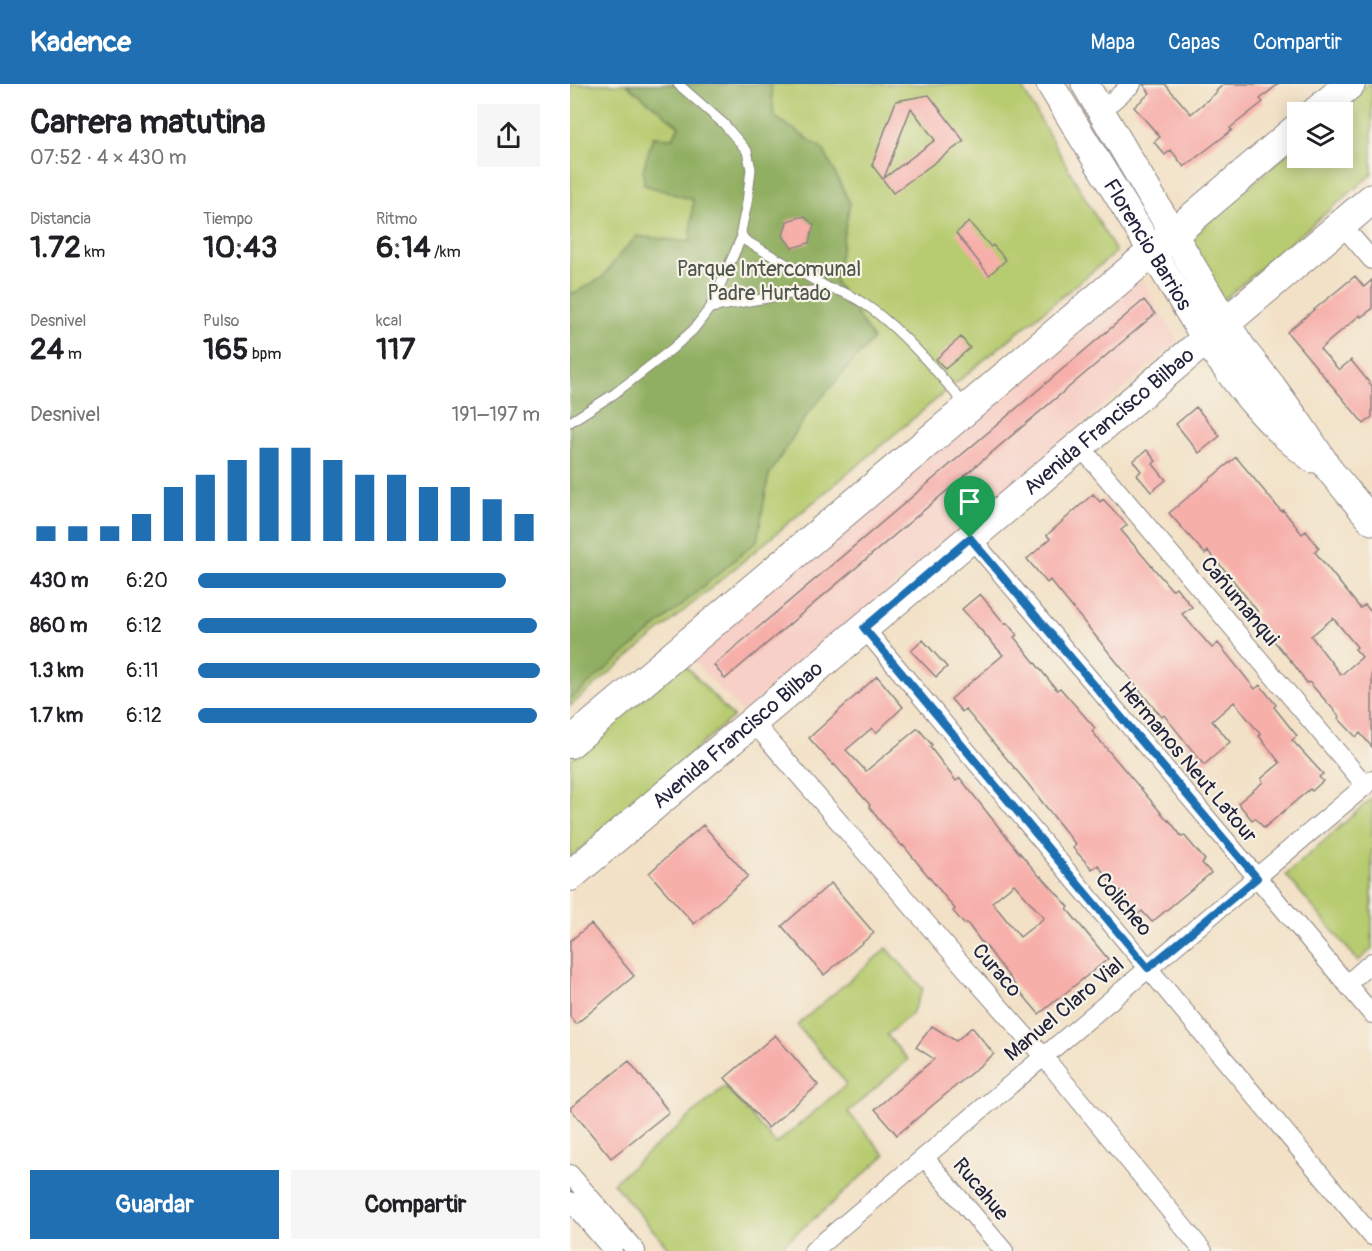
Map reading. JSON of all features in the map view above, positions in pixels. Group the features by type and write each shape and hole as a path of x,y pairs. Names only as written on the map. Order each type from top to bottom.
{"main road":[{"name":"Florencio Barrios","path":"1050,84 1163,242 1216,331 1245,352 1293,415 1331,472 1372,522"},
{"name":"Florencio Barrios","path":"1085,84 1101,111 1163,242"},
{"path":"1328,102 1350,84"},
{"path":"570,743 1287,137"},
{"name":"Avenida Francisco Bilbao","path":"570,876 1372,199"}],"street":[{"path":"1101,111 1132,84"},
{"path":"1342,225 1372,260"},
{"name":"Cañumanqui","path":"1080,446 1369,783"},
{"name":"Hermanos Neut Latour","path":"970,538 1372,1014"},
{"name":"Colicheo","path":"864,628 1372,1236"},
{"name":"Curaco","path":"753,722 1043,1056 1203,1251"},
{"name":"Manuel Claro Vial","path":"819,1249 1043,1056 1369,783"},
{"path":"1347,984 1372,962"},
{"name":"Rucahue","path":"924,1157 1004,1251"},
{"path":"570,1174 636,1251"},
{"path":"570,1201 613,1251"}],"lane":[{"path":"678,84 724,124 747,151 751,169 742,236 746,241 830,289"},
{"path":"570,422 614,393 693,330 710,308 742,236"},
{"path":"710,308 795,293 830,289 840,291 885,320 923,356 968,408"}],"shaded area":[{"path":"1141,279 1178,342 743,713 690,657"}],"green space":[{"name":"Parque Intercomunal Padre Hurtado","path":"570,84 1020,84 1116,252 570,706"},
{"path":"626,84 771,84 774,116 823,149 850,203 835,281 873,339 808,413 769,475 757,541 570,700 570,293 602,278 637,236 690,242 693,200 644,185 643,170 653,137 673,138 679,126"},
{"path":"1368,84 1372,84 1372,174 1222,301 1186,241 1287,154 1287,168 1353,168 1353,102 1347,102"},
{"path":"684,664 733,717 570,858 570,760"},
{"path":"1372,798 1372,949 1358,961 1286,875"},
{"path":"887,948 923,989 912,1013 887,1035 908,1060 848,1112 885,1155 775,1251 671,1251 613,1183 725,1086 776,1144 847,1084 797,1025"}],"building":[{"path":"1143,84 1165,84 1191,114 1224,84 1278,84 1260,99 1263,102 1230,128 1232,130 1184,167 1171,150 1165,155 1154,142 1160,137 1134,107 1150,93"},
{"path":"929,95 964,141 893,193 872,165 896,101","holes":["911,108 935,140 884,178"]},
{"path":"804,216 814,225 809,243 792,248 783,236 787,221"},
{"path":"969,222 1006,260 989,275 956,233"},
{"path":"1355,276 1364,287 1372,280 1372,309 1361,317 1360,315 1320,349 1339,370 1351,360 1372,386 1372,417 1364,424 1287,332"},
{"path":"1144,300 1155,314 725,679 714,665"},
{"path":"961,337 970,348 945,369 936,359"},
{"path":"1196,407 1220,436 1199,453 1176,424"},
{"path":"1147,450 1156,461 1153,464 1166,480 1151,492 1137,475 1141,471 1133,461"},
{"path":"1236,457 1302,534 1306,531 1319,548 1315,552 1360,608 1365,605 1372,613 1372,747 1360,733 1356,737 1309,682 1307,683 1253,616 1258,612 1228,574 1208,551 1205,554 1169,513","holes":["1333,618 1357,647 1355,649 1362,657 1341,675 1311,636"]},
{"path":"1093,494 1100,502 1103,499 1127,525 1121,530 1172,590 1176,587 1192,607 1182,614 1212,648 1218,643 1255,689 1260,685 1297,736 1292,740 1323,774 1319,777 1323,781 1312,791 1310,789 1264,828 1255,818 1252,820 1238,803 1263,782 1261,779 1280,763 1234,702 1212,721 1230,742 1204,765 1164,715 1162,717 1150,703 1050,580 1047,583 1027,559 1050,539 1047,535"},
{"path":"980,594 1017,635 1014,637 1057,690 1060,688 1095,728 1092,731 1096,736 1182,837 1184,835 1205,860 1202,863 1211,873 1152,922 1142,911 1138,914 1098,865 1092,869 1073,848 1076,845 1028,784 965,709 962,712 951,699 1003,655 962,609"},
{"path":"923,640 947,667 936,677 911,651"},
{"path":"877,676 903,707 876,733 872,728 846,750 866,771 918,728 956,781 960,778 1020,854 1069,907 1067,909 1108,959 1039,1014 967,923 964,924 953,911 955,909 903,845 882,824 870,805 809,738","holes":["1014,884 1044,918 1020,937 992,902"]},
{"path":"703,825 748,876 694,924 649,873"},
{"path":"831,883 874,933 824,975 782,926"},
{"path":"591,924 634,976 576,1024 570,1017 570,941"},
{"path":"932,1026 956,1041 972,1027 994,1054 897,1135 875,1109 934,1059 916,1047"},
{"path":"775,1035 818,1085 768,1128 725,1078"},
{"path":"629,1061 669,1112 611,1158 570,1108"}],"route":[{"path":"970,538 1257,878 1148,968 864,628 970,538"}]}
